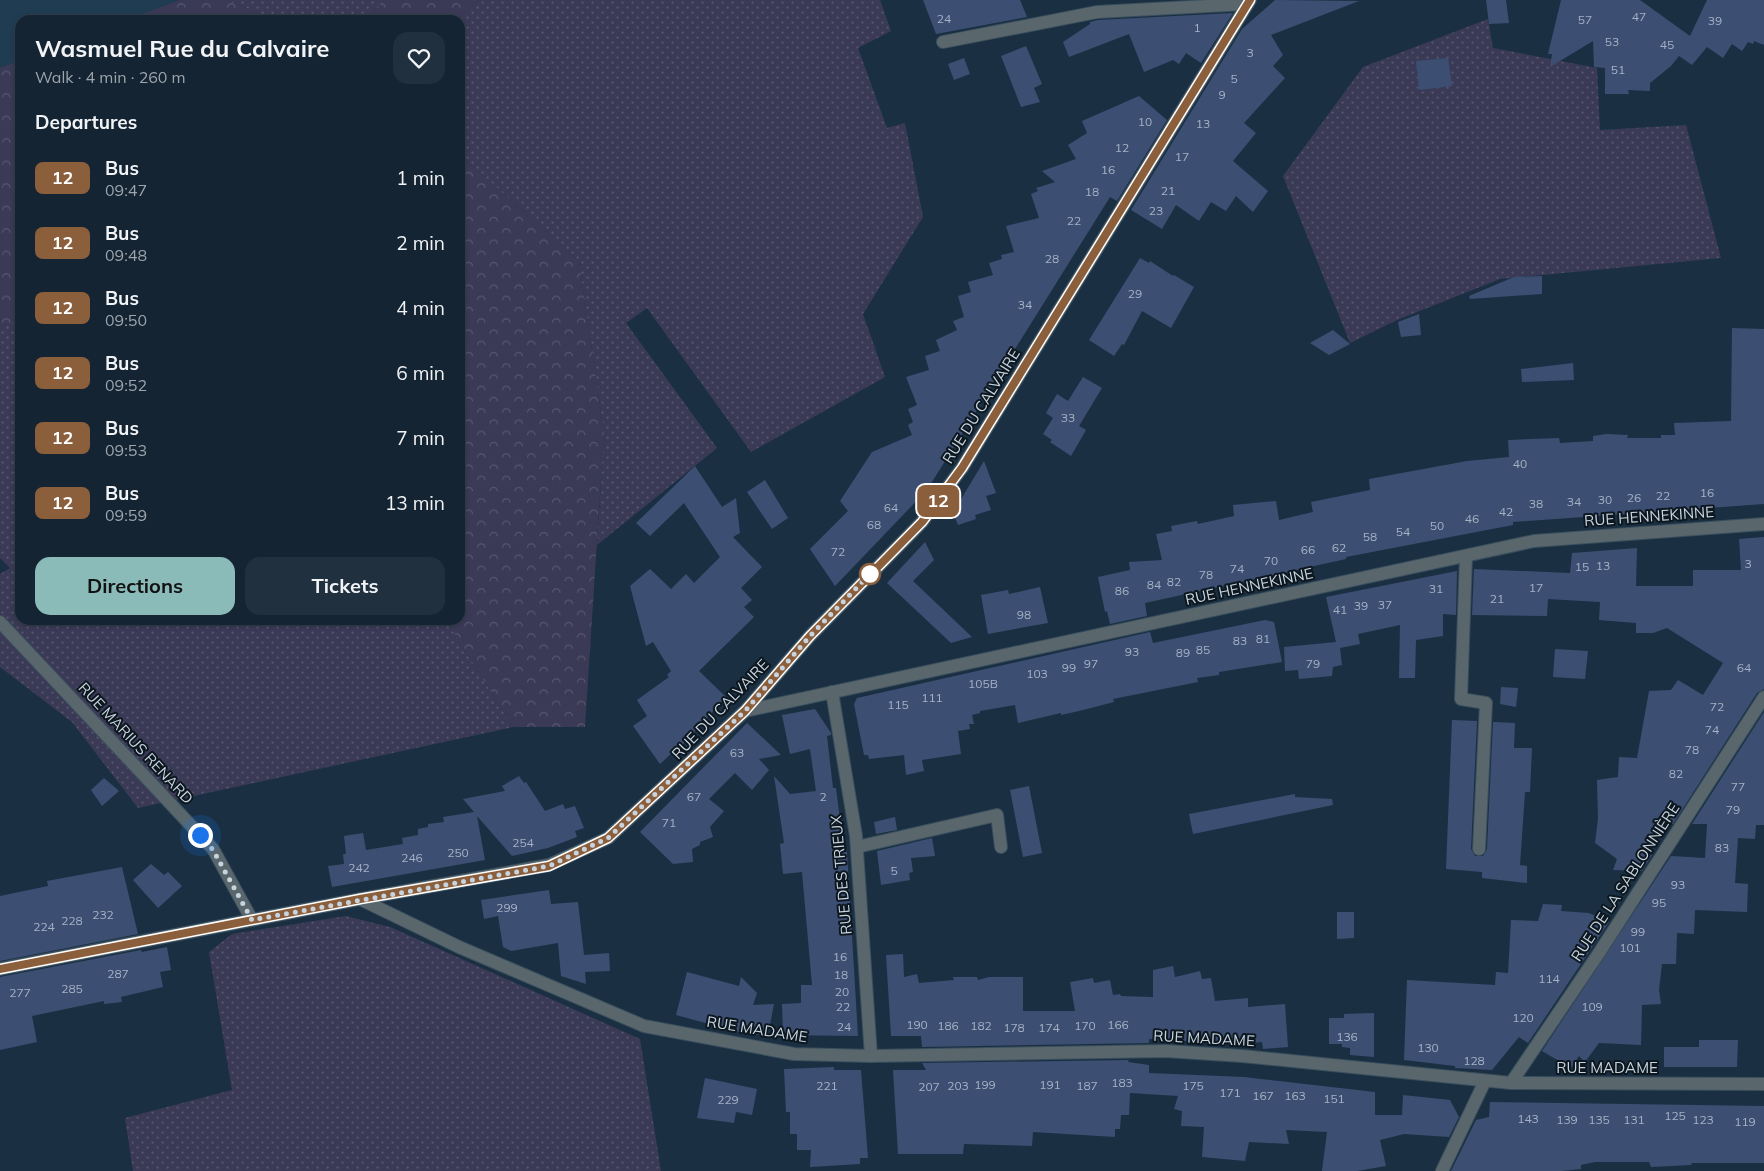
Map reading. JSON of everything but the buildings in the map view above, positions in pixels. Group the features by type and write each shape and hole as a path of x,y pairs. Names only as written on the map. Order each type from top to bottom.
{"street":[{"path":"943,42 1097,12 1248,2"},
{"name":"RUE DU CALVAIRE","path":"360,899 549,866 608,838 745,711 810,636 922,522 962,468 1248,2"},
{"name":"RUE HENNEKINNE","path":"745,711 1534,541 1764,524"},
{"path":"1466,556 1461,699 1486,703 1479,849"},
{"name":"RUE MARIUS RENARD","path":"0,622 213,850 252,920"},
{"name":"RUE DES TRIEUX","path":"832,692 857,847 871,1056"},
{"name":"RUE DE LA SABLONNIÈRE","path":"1511,1083 1605,945 1764,697"},
{"path":"857,847 997,815 1001,847"},
{"path":"0,969 360,899"},
{"name":"RUE MADAME","path":"360,899 459,947 644,1026 794,1054 871,1056 1166,1051 1242,1056 1511,1083 1764,1084"},
{"path":"1442,1171 1485,1081"}],"shaded area":[{"path":"0,0 180,0 140,15 15,15 15,62 0,68"}],"green space":[{"path":"180,0 226,0 263,15 140,15"},
{"path":"226,0 384,0 369,15 263,15"},
{"path":"384,0 479,0 462,15 369,15"},
{"path":"479,0 880,0 891,31 858,48 887,128 905,123 923,217 863,314 885,377 751,452 647,308 626,323 717,448 597,545 604,433 579,261 465,159 465,15 462,15"},
{"path":"1488,19 1493,48 1597,68 1600,130 1686,125 1721,258 1500,279 1397,320 1350,343 1283,176 1363,67"},
{"path":"15,62 15,322 0,326 0,68"},
{"path":"465,159 579,261 604,433 585,727 513,727 449,625 465,625"},
{"path":"15,322 15,625 449,625 513,727 138,808 72,722 0,667 0,574 10,568 0,558 0,326"},
{"path":"346,916 390,927 640,1039 661,1171 133,1171 125,1118 232,1090 209,952 232,934"}],"bus line":[{"name":"12","path":"0,969 360,899 549,866 608,838 745,711 810,636 922,522 962,468 1250,0"}],"route":[{"path":"200,835 213,850 252,920 549,866 608,838 745,711 810,636 870,574"}]}
